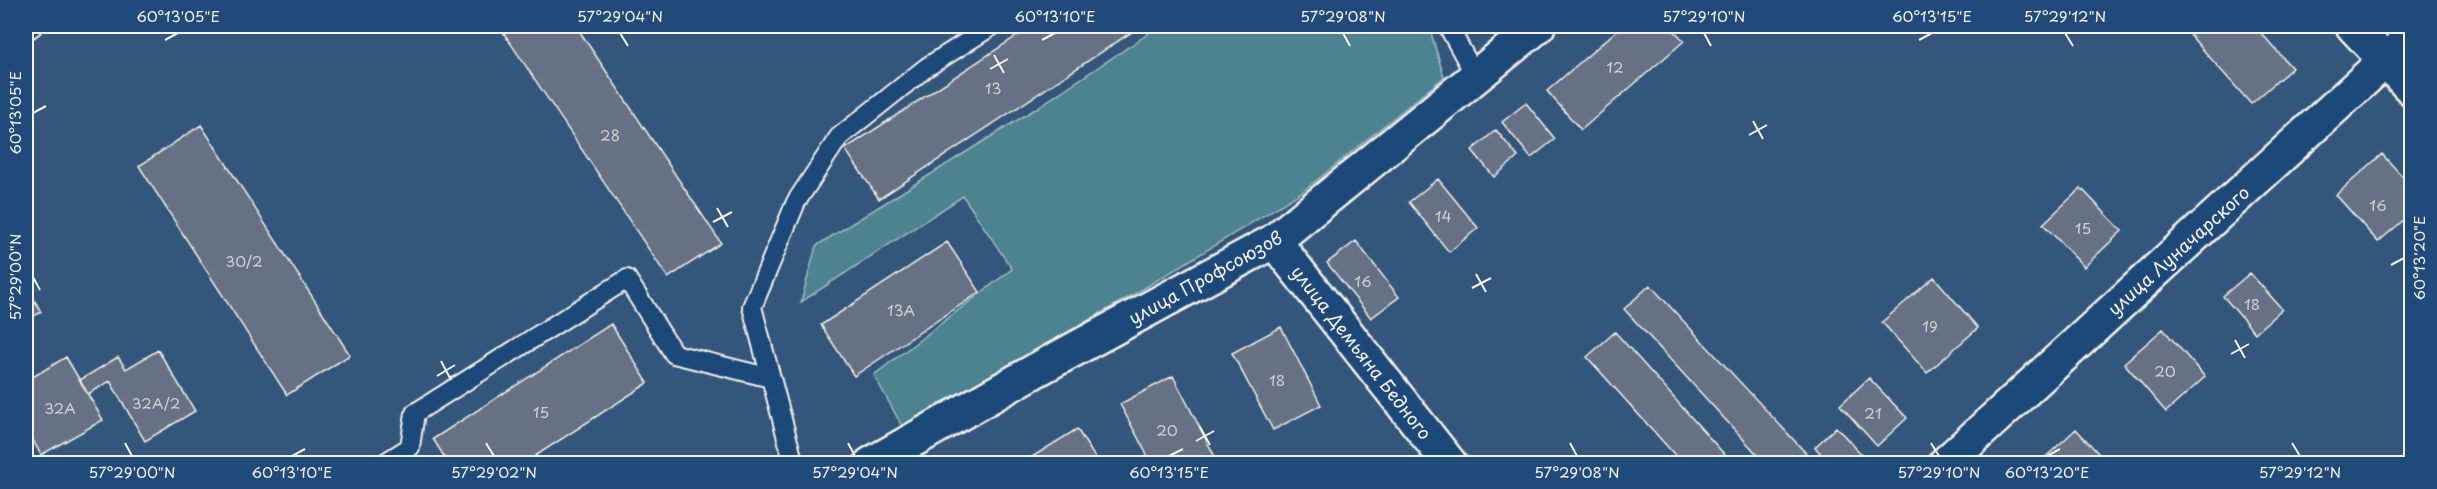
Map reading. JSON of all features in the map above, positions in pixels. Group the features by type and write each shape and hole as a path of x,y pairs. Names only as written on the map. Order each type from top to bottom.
{"street":[{"name":"улица Профсоюзов","path":"871,464 1038,369 1274,241 1538,26"},
{"path":"2353,26 2412,89"},
{"name":"улица Луначарского","path":"1945,464 2412,36"},
{"name":"улица Демьяна Бедного","path":"1274,241 1450,464"}],"lane":[{"path":"26,31 33,26"},
{"path":"794,464 752,307 796,202 839,137 927,67 992,26"},
{"path":"1448,26 1476,77"},
{"path":"383,464 410,447 415,413 627,279 674,354 771,378"}],"green space":[{"path":"1160,26 1429,26 1444,77 1302,192 1138,292 902,426 874,375 1012,269 963,196 801,302 816,246 1035,109"}],"building":[{"path":"499,26 576,26 721,243 668,278"},
{"path":"1032,26 1141,26 879,199 845,149"},
{"path":"1622,26 1670,26 1684,41 1581,130 1547,91"},
{"path":"2182,26 2255,26 2292,68 2251,104"},
{"path":"1526,103 1555,139 1531,158 1502,122"},
{"path":"201,125 350,355 287,395 139,166"},
{"path":"1496,130 1518,157 1494,177 1472,150"},
{"path":"2382,154 2412,187 2412,213 2378,242 2336,195"},
{"path":"1438,179 1478,228 1449,252 1409,202"},
{"path":"2081,188 2122,231 2084,267 2043,224"},
{"path":"1356,241 1399,297 1371,318 1327,263"},
{"path":"947,242 980,292 854,376 821,325"},
{"path":"2250,273 2282,309 2255,333 2223,296"},
{"path":"1934,277 1978,328 1927,373 1882,322"},
{"path":"26,285 41,312 26,321"},
{"path":"1650,285 1816,464 1766,464 1624,309"},
{"path":"611,324 648,383 523,464 449,464 433,439"},
{"path":"1281,327 1321,405 1273,430 1232,353"},
{"path":"2163,329 2205,377 2166,412 2124,363"},
{"path":"1615,332 1733,464 1683,464 1587,357"},
{"path":"158,350 195,411 145,441 110,381 88,394 80,380 118,357 126,369"},
{"path":"66,357 103,420 41,455 26,427 26,381"},
{"path":"1173,376 1214,455 1197,464 1152,464 1120,404"},
{"path":"1869,378 1907,418 1877,446 1840,405"},
{"path":"1836,427 1865,458 1859,464 1830,464 1815,447"},
{"path":"1077,429 1099,464 1029,464 1027,460"},
{"path":"2076,429 2108,464 2038,464"}]}
